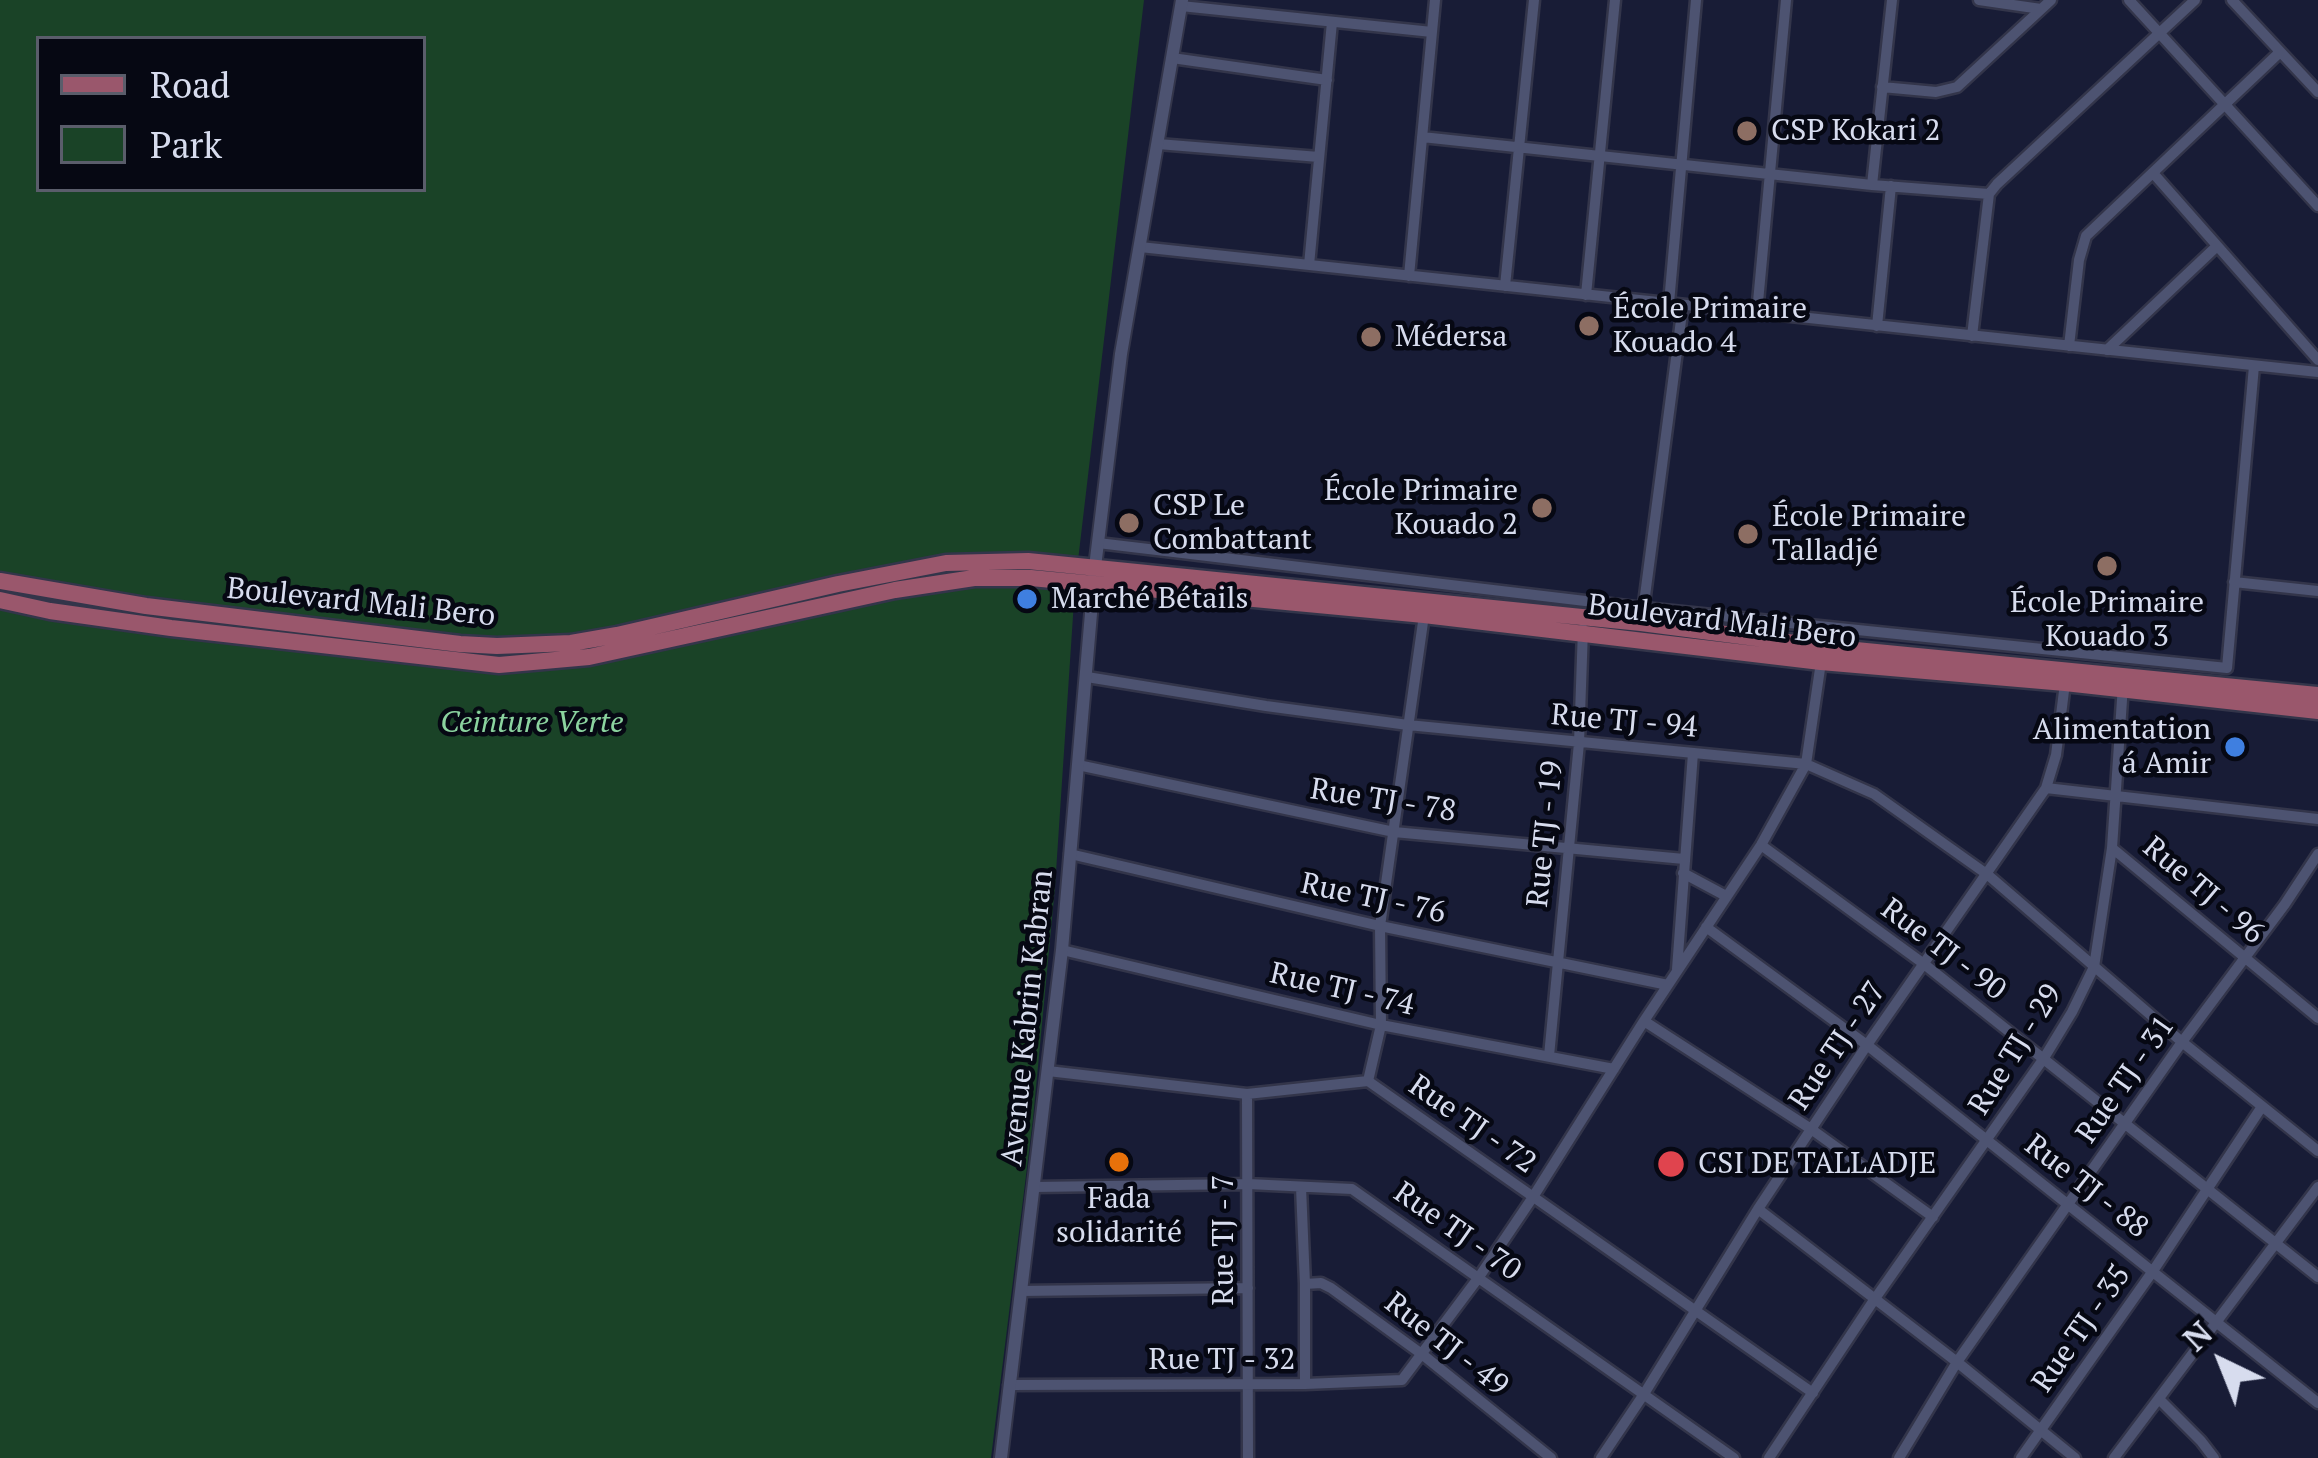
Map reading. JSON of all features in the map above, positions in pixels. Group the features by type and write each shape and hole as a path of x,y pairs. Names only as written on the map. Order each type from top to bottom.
{"main road":[{"name":"Boulevard Mali Bero","path":"0,581 146,606 497,646 572,643 617,635 946,563 1028,561 1070,573"},
{"name":"Boulevard Mali Bero","path":"0,600 171,628 499,664 589,658 827,604 974,578 1070,573"},
{"path":"1070,573 1122,577"},
{"name":"Boulevard Mali Bero","path":"1122,577 1161,573 1583,625 1822,662 2065,683 2123,682 2318,695"},
{"name":"Boulevard Mali Bero","path":"1122,577 1424,615 1583,625 1642,616 1826,646 2101,663 2123,682 2318,711"}],"street":[{"path":"1409,276 1435,0"},
{"path":"1505,286 1534,0"},
{"path":"1586,295 1615,0"},
{"path":"1098,543 1642,616 1676,304 1696,0"},
{"path":"1757,313 1786,0"},
{"path":"1872,185 1892,0"},
{"path":"1979,0 2046,5"},
{"path":"2129,0 2318,206"},
{"path":"1972,336 1989,194 2195,0"},
{"path":"2232,0 2318,92"},
{"path":"1181,3 1432,32"},
{"name":"Avenue Kabrin Kabran","path":"1001,1458 1062,950 1098,543 1121,354 1181,3"},
{"path":"1882,87 1936,92 1957,87 2046,5"},
{"path":"1309,265 1332,22"},
{"path":"2069,346 2086,236 2280,52"},
{"path":"1172,58 1327,80"},
{"path":"1422,137 1989,194"},
{"path":"1158,144 1319,158"},
{"path":"2152,173 2318,360"},
{"path":"1877,326 1891,186"},
{"path":"2107,350 2217,246"},
{"path":"1140,247 2318,372"},
{"path":"2101,663 2227,668 2254,365"},
{"path":"1161,573 1164,550"},
{"path":"2234,582 2318,591"},
{"path":"1368,1081 1381,1025 1380,926 1424,615"},
{"name":"Rue TJ - 19","path":"1549,1056 1579,742 1583,625"},
{"path":"1424,1355 1533,1198 1761,845 1806,764 1822,662"},
{"name":"Rue TJ - 94","path":"1087,677 1408,724 1806,764 1874,794 1988,875 2182,1042 2318,1151"},
{"name":"Rue TJ - 29","path":"1769,1458 2044,1058 2094,967 2112,848 2123,682"},
{"name":"Rue TJ - 27","path":"1601,1458 1811,1129 2046,788 2056,754 2065,683"},
{"path":"1677,972 1693,753"},
{"name":"Rue TJ - 78","path":"1078,765 1394,832 1684,866"},
{"path":"2046,788 2318,818"},
{"name":"Rue TJ - 90","path":"1761,845 1924,964 2318,1277"},
{"name":"Rue TJ - 96","path":"2112,848 2318,1018"},
{"name":"Rue TJ - 76","path":"1070,854 1668,986"},
{"name":"Rue TJ - 31","path":"1899,1458 1957,1362 2182,1042 2315,869 2318,854"},
{"path":"1684,866 1726,896"},
{"name":"Rue TJ - 88","path":"1706,927 1867,1045 2318,1403"},
{"name":"Rue TJ - 74","path":"1062,950 1381,1025 1614,1069"},
{"path":"1645,1021 1811,1129 1934,1217"},
{"name":"Rue TJ - 72","path":"1048,1071 1247,1094 1368,1081 1813,1393"},
{"name":"Rue TJ - 7","path":"1247,1094 1248,1458"},
{"name":"Rue TJ - 35","path":"2021,1458 2261,1108"},
{"name":"Rue TJ - 70","path":"1034,1186 1248,1184 1352,1190 1734,1458"},
{"path":"1301,1187 1305,1384"},
{"path":"2114,1458 2318,1187"},
{"path":"1758,1209 2074,1458"},
{"name":"Rue TJ - 49","path":"1306,1284 1326,1285 1424,1355 1551,1458"},
{"path":"1021,1291 1248,1288"},
{"name":"Rue TJ - 32","path":"1010,1385 1397,1382 1424,1355"},
{"path":"2159,1399 2214,1458"}],"green space":[{"name":"Ceinture Verte","path":"0,0 1144,0 1075,586 1055,887 1033,1119 991,1458 0,1458"}],"place":[{"name":"CSP Kokari 2","path":"1747,131"},
{"name":"École Primaire Kouado 4","path":"1589,326"},
{"name":"Médersa","path":"1371,337"},
{"name":"École Primaire Kouado 2","path":"1542,508"},
{"name":"CSP Le Combattant","path":"1129,523"},
{"name":"École Primaire Talladjé","path":"1748,534"},
{"name":"École Primaire Kouado 3","path":"2107,566"},
{"name":"Marché Bétails","path":"1027,599"},
{"name":"Alimentation á Amir","path":"2235,747"},
{"name":"Fada solidarité","path":"1119,1162"},
{"name":"CSI DE TALLADJE","path":"1671,1164"}]}
